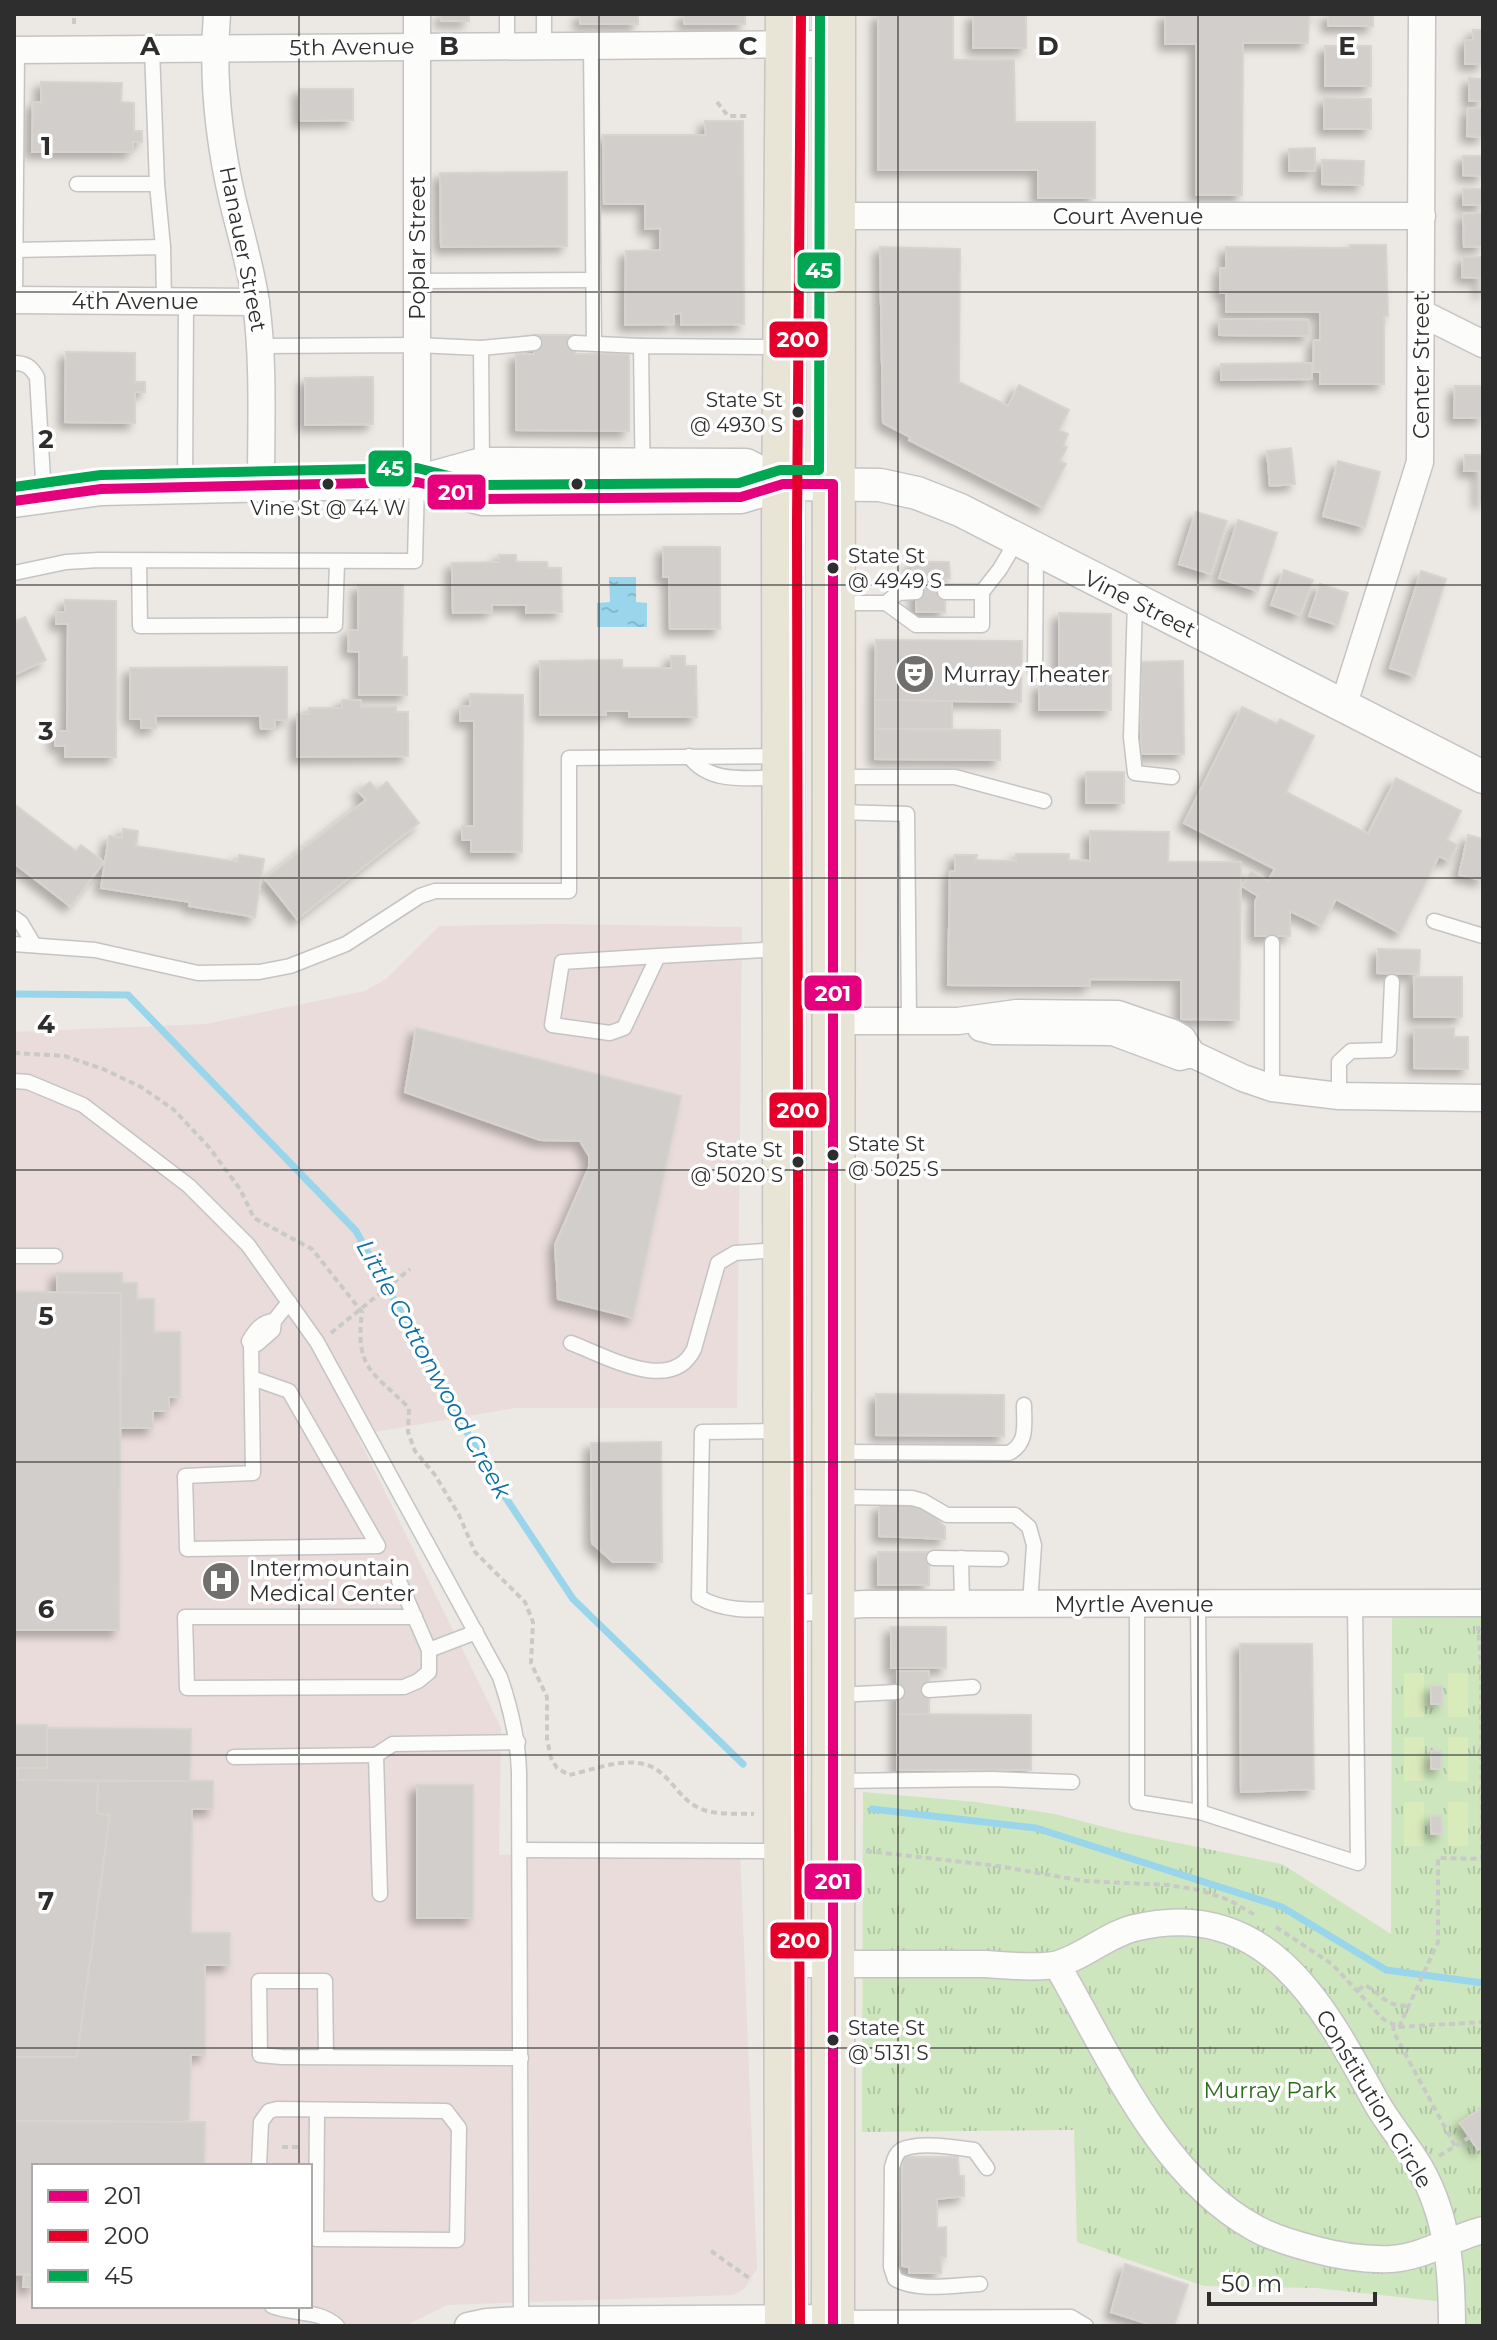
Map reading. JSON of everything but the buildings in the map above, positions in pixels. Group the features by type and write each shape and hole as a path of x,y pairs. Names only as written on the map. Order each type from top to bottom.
{"main road":[{"path":"786,2322 783,484 787,29"},
{"path":"833,2322 834,29"}],"street":[{"name":"Hanauer Street","path":"217,14 222,139 233,199 248,253 261,346 261,485"},
{"name":"Poplar Street","path":"417,14 417,482"},
{"name":"Center Street","path":"1343,707 1420,462 1422,14"},
{"name":"5th Avenue","path":"16,50 591,45 787,29 834,29"},
{"name":"Court Avenue","path":"834,216 1203,222 1422,216"},
{"name":"4th Avenue","path":"14,300 256,302"},
{"path":"1421,313 1483,344"},
{"name":"Vine Street","path":"29,498 101,489 417,482 482,464 746,465 783,484"},
{"name":"Vine Street","path":"417,482 483,499 741,497 783,484 880,485 917,493 960,510 1483,777"},
{"path":"832,1021 958,1021 993,1031 1113,1032 1180,1057 1192,1054 1272,1088 1339,1096 1483,1098"},
{"name":"Myrtle Avenue","path":"785,1609 962,1604 1480,1603"},
{"name":"Constitution Circle","path":"785,1964 1057,1965 1132,1929 1165,1923 1195,1922 1225,1927 1248,1939 1274,1957 1302,1984 1342,2038 1382,2113 1420,2168 1437,2206 1448,2244 1452,2326"},
{"path":"1057,1965 1136,2106 1169,2150 1202,2188 1257,2229 1334,2255 1393,2259 1448,2244 1483,2230"},
{"path":"468,2326 521,2320 833,2322"}],"lane":[{"path":"507,14 507,45"},
{"path":"544,14 544,45"},
{"path":"591,45 594,343"},
{"path":"152,49 157,184 163,247 175,302 185,487"},
{"path":"14,300 16,50"},
{"path":"77,184 157,184"},
{"path":"15,250 163,247"},
{"path":"417,281 593,280"},
{"path":"261,346 417,345 481,348 534,343"},
{"path":"575,343 785,347"},
{"path":"641,346 643,498"},
{"path":"481,348 482,464"},
{"path":"14,363 24,363 37,377 29,498"},
{"path":"14,573 66,562 415,561 417,482"},
{"path":"833,603 886,603 916,625 982,625 982,592 1000,569 1026,545"},
{"path":"1026,545 1035,672"},
{"path":"139,561 140,626 335,625 337,561"},
{"path":"886,603 898,593 916,592"},
{"path":"945,592 982,592"},
{"path":"1135,601 1131,738 1135,773 1172,777"},
{"path":"14,944 95,950 198,973 259,972 290,966 346,944 420,896 435,891 569,891 569,758 689,756 784,767"},
{"path":"689,756 701,771 719,777 784,767"},
{"path":"832,794 955,777 1044,801"},
{"path":"832,794 907,814 909,1021"},
{"path":"14,918 21,923 34,945"},
{"path":"1434,921 1483,936"},
{"path":"1272,943 1272,1088"},
{"path":"658,956 624,1028 610,1033 552,1025 562,962 658,956 785,949"},
{"path":"1339,1096 1339,1062 1351,1051 1389,1050 1392,982"},
{"path":"14,1081 28,1082 83,1105 189,1186 248,1245 317,1342 500,1677 512,1710 518,1742 521,1850 521,2320"},
{"path":"571,1343 645,1370 662,1371 680,1367 689,1360 694,1349 718,1263 735,1253 785,1249"},
{"path":"14,1256 55,1256"},
{"path":"252,1378 289,1391 378,1546 187,1549 185,1476 253,1473 249,1341 267,1321 274,1321 289,1302"},
{"path":"832,1452 1009,1453 1019,1448 1023,1438 1024,1405"},
{"path":"785,1431 702,1432 699,1597 710,1604 746,1610 785,1609"},
{"path":"833,1497 912,1498 947,1515 1015,1515 1029,1527 1034,1545 1030,1604"},
{"path":"934,1558 1001,1559"},
{"path":"961,1558 962,1604"},
{"path":"399,1581 415,1617 429,1650 429,1672 418,1681 404,1687 187,1688 185,1617 415,1617"},
{"path":"1137,1604 1137,1802 1200,1812 1358,1863 1355,1604"},
{"path":"1198,1604 1200,1812"},
{"path":"429,1650 476,1632"},
{"path":"929,1690 973,1687"},
{"path":"833,1695 897,1692"},
{"path":"234,1757 376,1755 393,1744 518,1742"},
{"path":"376,1755 380,1894"},
{"path":"832,1781 992,1779 1072,1782"},
{"path":"521,1850 785,1851"},
{"path":"326,2057 325,1981 259,1981 260,2055 326,2057 521,2058"},
{"path":"259,2164 261,2122 269,2111 317,2110 446,2111 459,2128 457,2240 316,2239 317,2110"},
{"path":"980,2284 920,2285 895,2279 891,2267 892,2167 895,2155 902,2150 951,2146 974,2150 987,2168"},
{"path":"277,2308 324,2316 337,2326"},
{"path":"833,2322 1071,2317 1086,2326"}],"path":[{"path":"74,14 74,24"},
{"path":"717,102 728,116 748,116"},
{"path":"14,1053 65,1056 103,1069 141,1087 173,1109 208,1146 240,1189 254,1218 312,1249 359,1308 362,1312 358,1342 368,1368 409,1408 408,1432 415,1451 435,1475 459,1515 475,1552 525,1602 533,1622 531,1663 547,1697 547,1739 551,1758 557,1768 569,1775 627,1763 649,1766 670,1781 695,1807 713,1812 754,1814"},
{"path":"329,1335 410,1269"},
{"path":"1455,2146 1394,2033 1438,1942 1438,1858 1482,1859 1480,1603"},
{"path":"1358,1990 1365,1985 1397,2008 1410,2005"},
{"path":"1420,2168 1470,2137"},
{"path":"711,2251 752,2280"}],"shaded area":[{"name":"Intermountain Medical Center","path":"439,926 742,927 737,1408 515,1408 357,1435 501,1728 499,1855 740,1849 757,2269 744,2289 733,2295 447,2305 405,2326 14,2326 14,1032 206,1024 365,991 386,979"}],"green space":[{"name":"Murray Park","path":"1483,1616 1483,2326 1466,2326 1465,2311 1435,2301 1316,2288 1204,2286 1077,2242 1074,2130 862,2132 863,1792 976,1802 1055,1814 1123,1832 1282,1864 1391,1934 1392,1617"},
{"path":"1404,1673 1424,1673 1424,1717 1404,1717"},
{"path":"1448,1673 1468,1673 1468,1717 1448,1717"},
{"path":"1404,1737 1424,1737 1424,1781 1404,1781"},
{"path":"1448,1737 1468,1737 1468,1782 1448,1781"},
{"path":"1404,1802 1424,1802 1424,1846 1404,1846"},
{"path":"1448,1802 1468,1802 1468,1846 1448,1846"}],"water":[{"path":"609,577 636,577 636,602 647,603 647,627 597,627 597,603 610,602"}],"waterway":[{"name":"Little Cottonwood Creek","path":"14,994 128,995 356,1231 490,1474 573,1599 743,1764"},
{"name":"Little Cottonwood Creek","path":"872,1809 1036,1828 1282,1907 1386,1970 1483,1983"}],"transit line":[{"name":"200","path":"800,2326 797,522 801,14"},
{"name":"45","path":"14,487 101,475 417,468 485,485 739,483 780,470 819,470 820,14"},
{"name":"201","path":"14,501 101,489 417,482 483,499 741,497 783,484 833,484 833,2326"}],"place":[{"name":"State St @ 4930 S","path":"798,412"},
{"name":"Vine St @ 44 W","path":"328,484"},
{"name":"State St @ 4949 S","path":"833,568"},
{"name":"Murray Theater","path":"915,674"},
{"name":"State St @ 5025 S","path":"833,1155"},
{"name":"State St @ 5020 S","path":"798,1162"},
{"name":"Intermountain Medical Center","path":"221,1581"},
{"name":"State St @ 5131 S","path":"833,2040"}]}
